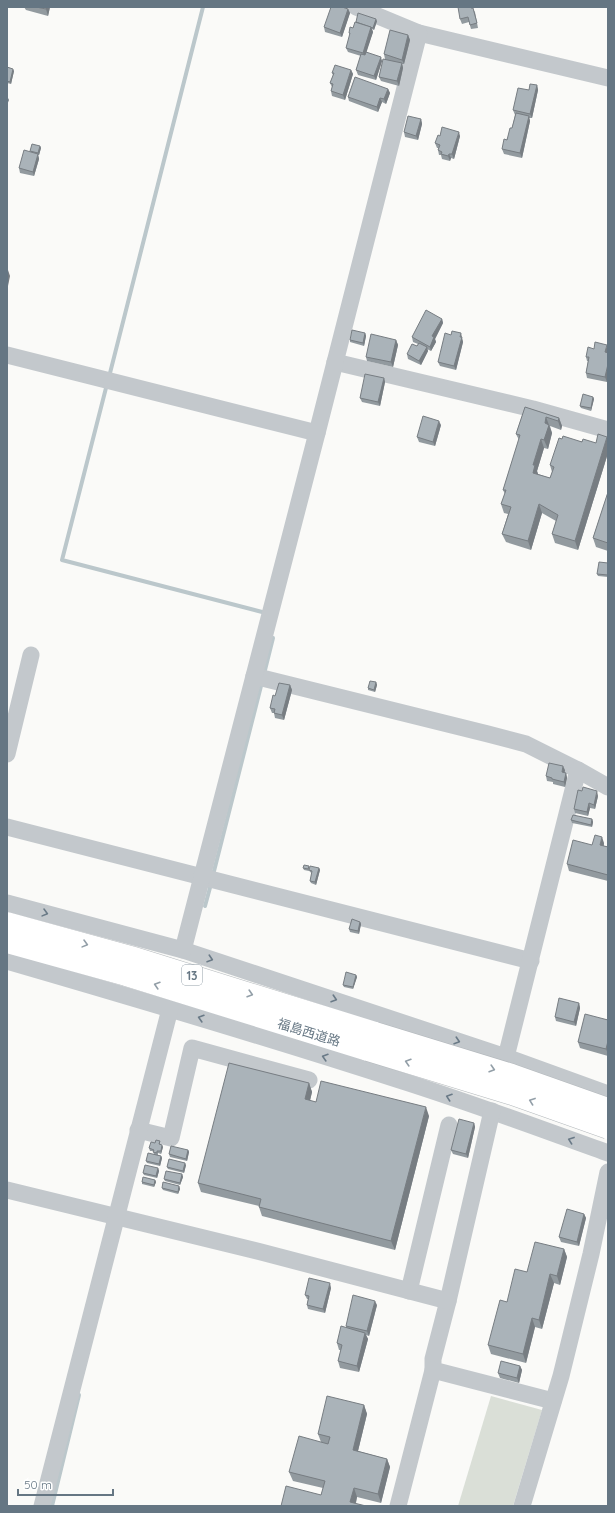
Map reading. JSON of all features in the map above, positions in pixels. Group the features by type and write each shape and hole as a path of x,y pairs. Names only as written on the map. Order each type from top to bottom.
{"highway":[{"name":"福島西道路","path":"7,923 131,957 372,1041 512,1094 608,1128"},
{"name":"福島西道路","path":"7,942 372,1041 512,1075 608,1109"}],"street":[{"path":"356,7 419,33 608,78"},
{"path":"183,950 419,33"},
{"path":"7,355 317,433"},
{"path":"335,362 533,409 608,430"},
{"path":"7,754 31,655"},
{"path":"254,676 519,742 554,757 608,787"},
{"path":"506,1057 578,770"},
{"path":"7,827 531,961"},
{"path":"7,903 183,950 506,1057 608,1094"},
{"path":"7,961 170,1008 398,1079 608,1153"},
{"path":"42,1506 170,1008"},
{"path":"138,1130 171,1138 192,1048 309,1080"},
{"path":"398,1506 432,1370 433,1359 492,1111"},
{"path":"409,1291 449,1125"},
{"path":"522,1506 553,1401 562,1376 591,1254 608,1172"},
{"path":"7,1190 116,1216 448,1301"},
{"path":"432,1370 553,1401"}],"shaded area":[{"path":"491,1396 542,1410 513,1506 458,1506"}],"building":[{"path":"331,7 342,7 348,9 340,33 324,27"},
{"path":"458,7 473,8 477,23 470,25 468,17 460,19"},
{"path":"358,13 376,19 373,28 356,22"},
{"path":"355,22 371,27 363,53 346,48 350,27 353,28"},
{"path":"390,30 408,35 402,60 384,54"},
{"path":"366,52 381,57 374,76 356,70 361,54 365,55"},
{"path":"383,59 402,63 397,81 379,77"},
{"path":"335,65 351,70 343,95 331,91 333,84 330,83"},
{"path":"7,67 13,69 10,82 7,81"},
{"path":"355,77 388,89 384,99 380,98 377,107 348,97"},
{"path":"530,84 537,85 530,114 513,110 518,88 529,90"},
{"path":"516,113 529,116 520,153 502,149 504,139 507,140"},
{"path":"408,116 421,119 416,136 404,132"},
{"path":"442,127 459,132 452,154 449,154 448,156 441,154 442,152 438,150 440,145 435,143 438,135 440,136"},
{"path":"32,144 40,146 38,153 30,151"},
{"path":"24,150 38,154 33,172 19,168"},
{"path":"426,310 442,319 432,336 434,337 430,347 412,337"},
{"path":"352,330 365,333 363,343 350,340"},
{"path":"452,331 461,333 460,337 462,337 454,366 438,362 445,333 451,335"},
{"path":"371,334 396,340 391,362 366,357"},
{"path":"595,342 607,345 605,352 608,353 608,364 605,377 586,373 589,357 586,357 588,347 594,349"},
{"path":"419,343 427,347 419,361 407,354 412,344 417,346"},
{"path":"365,374 384,378 378,402 360,398"},
{"path":"583,394 593,397 591,408 580,406"},
{"path":"525,407 559,418 558,421 546,417 545,423 549,425 544,440 541,439 533,465 535,465 533,473 550,478 554,467 550,465 559,438 562,439 563,436 582,442 583,439 596,443 598,434 607,437 575,541 552,534 558,515 539,504 528,541 502,534 511,507 501,504 506,490 503,490 520,435 516,434"},
{"path":"423,416 439,421 433,442 417,437"},
{"path":"608,492 608,543 593,538"},
{"path":"599,562 608,563 608,575 597,574"},
{"path":"370,681 376,682 374,690 368,688"},
{"path":"279,683 290,685 282,715 274,713 275,709 270,708 273,695 275,696"},
{"path":"549,763 563,766 562,772 566,773 564,782 546,776"},
{"path":"583,787 597,791 594,805 589,803 587,812 574,809 578,790 582,791"},
{"path":"573,815 592,819 591,825 571,820"},
{"path":"595,835 602,837 600,845 608,847 608,875 567,864 573,840 592,845"},
{"path":"304,865 309,866 308,869 303,868"},
{"path":"310,866 319,868 315,882 310,881 312,871 309,870"},
{"path":"352,919 360,922 358,931 349,929"},
{"path":"346,972 356,975 353,987 343,985"},
{"path":"559,998 579,1003 574,1022 555,1017"},
{"path":"585,1014 608,1020 608,1041 606,1049 578,1042"},
{"path":"229,1063 309,1083 305,1099 316,1102 321,1081 426,1107 391,1241 259,1207 261,1199 198,1183"},
{"path":"459,1119 474,1123 466,1154 451,1150"},
{"path":"156,1140 160,1141 159,1144 162,1145 161,1151 157,1151 157,1153 153,1152 154,1150 149,1148 151,1142 155,1143"},
{"path":"171,1146 188,1150 186,1159 169,1154"},
{"path":"148,1153 161,1156 159,1164 146,1161"},
{"path":"169,1159 185,1163 183,1171 167,1167"},
{"path":"145,1165 158,1168 156,1176 143,1173"},
{"path":"166,1171 182,1174 180,1183 164,1179"},
{"path":"143,1177 155,1180 154,1185 142,1182"},
{"path":"163,1182 179,1186 178,1192 162,1188"},
{"path":"567,1209 584,1214 577,1242 559,1237"},
{"path":"535,1242 564,1249 557,1276 550,1274 539,1320 532,1318 523,1354 488,1345 500,1300 507,1302 515,1269 527,1272"},
{"path":"309,1278 330,1283 323,1309 307,1305 309,1296 305,1295"},
{"path":"353,1295 375,1301 367,1331 346,1326"},
{"path":"341,1326 365,1333 357,1366 338,1361 342,1345 337,1343"},
{"path":"501,1361 520,1366 517,1378 498,1373"},
{"path":"327,1396 364,1405 353,1450 387,1459 378,1494 354,1488 350,1502 366,1506 281,1506 286,1486 321,1495 325,1481 289,1472 299,1436 328,1444 330,1437 318,1434"}],"waterway":[{"path":"109,377 203,7"},
{"path":"107,384 62,560 266,613"},
{"path":"264,674 273,638"},
{"path":"213,875 262,682"},
{"path":"205,906 211,884"},
{"path":"52,1506 79,1395"}]}
